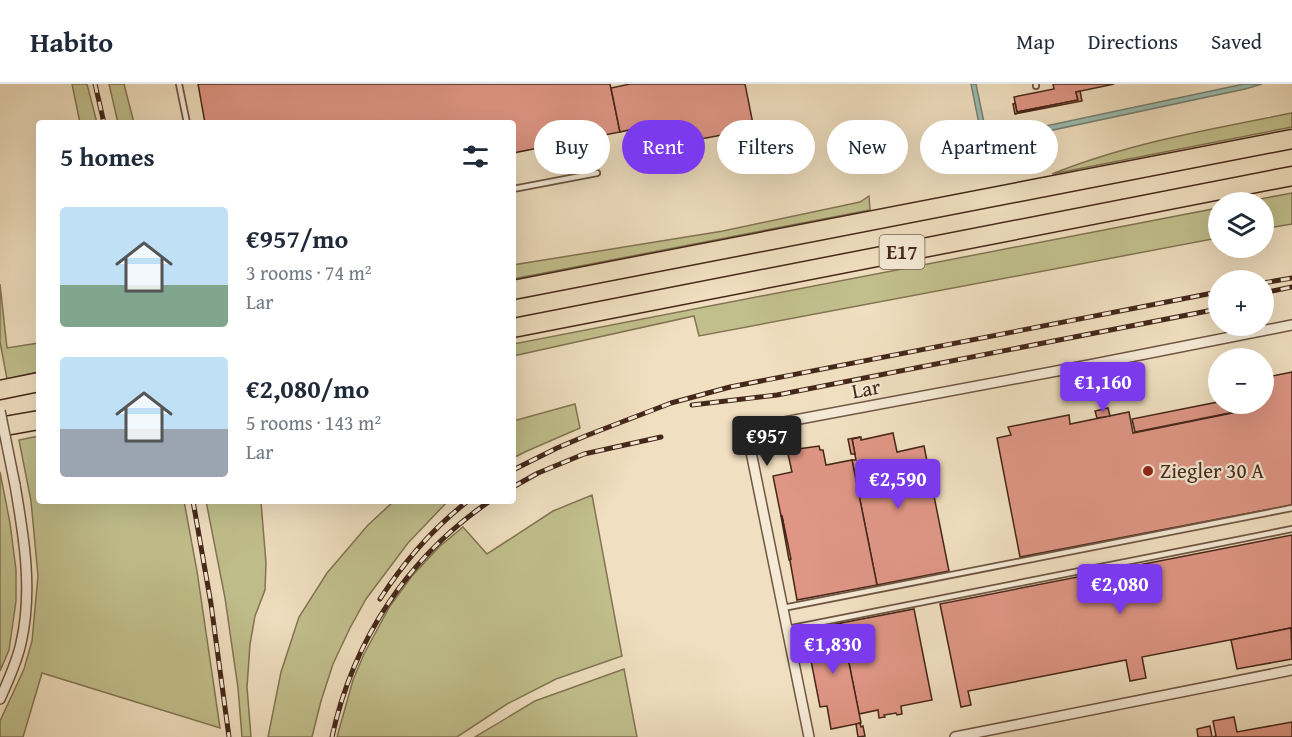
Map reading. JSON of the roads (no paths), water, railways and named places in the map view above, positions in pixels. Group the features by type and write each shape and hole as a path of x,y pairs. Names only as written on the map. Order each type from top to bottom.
{"highway":[{"name":"E17","path":"516,289 1292,139"},
{"name":"E17","path":"516,327 1292,176"},
{"path":"0,390 36,383"},
{"path":"0,427 36,421"}],"street":[{"name":"Lar","path":"809,737 750,447 753,434 762,426 1292,325"},
{"path":"0,411 23,535 27,608 21,646 0,699"},
{"path":"955,737 1292,670"}],"lane":[{"path":"179,84 186,120"},
{"path":"516,188 592,174"},
{"path":"783,608 1292,508"},
{"path":"787,629 1292,529"}],"railway":[{"path":"95,84 103,120"},
{"path":"1274,281 1292,278"},
{"path":"1274,291 1292,287"},
{"path":"516,468 557,448 671,403 730,387 1208,294"},
{"path":"692,405 777,395 1208,311"},
{"path":"516,485 538,473 584,454 661,437"},
{"path":"194,504 211,604 229,737"},
{"path":"380,599 420,546 465,504"},
{"path":"332,737 341,701 354,667 388,604 434,548 486,504"}],"place":[{"name":"Ziegler 30 A","path":"1148,471"}]}
